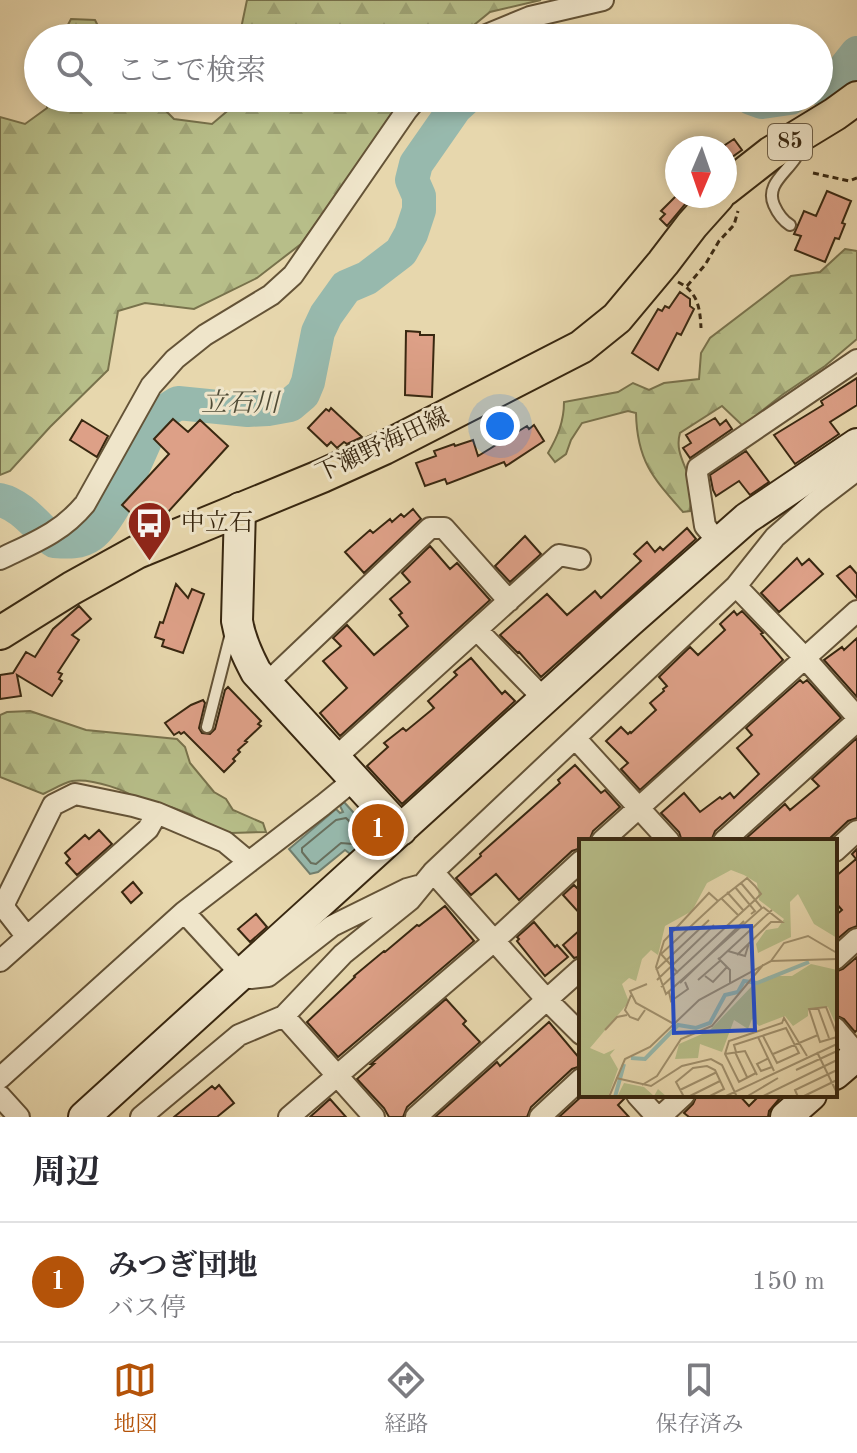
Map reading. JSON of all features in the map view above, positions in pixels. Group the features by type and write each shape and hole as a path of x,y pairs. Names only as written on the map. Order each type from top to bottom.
{"main road":[{"name":"下瀬野海田線","path":"737,188 771,153 856,101"},
{"name":"下瀬野海田線","path":"0,633 137,552 384,448 581,347 617,318 692,225 714,208"}],"street":[{"path":"513,24 603,0"},
{"path":"0,559 71,521 85,504 151,386 175,359 205,335 271,295 293,275 407,112"},
{"path":"719,543 705,526 698,468 857,360"},
{"path":"84,1117 747,518 857,444"},
{"path":"141,1117 239,1035 284,1016 343,954 410,900 428,878 736,586 775,537 857,470"},
{"path":"240,508 237,621 244,650 256,672 401,830"},
{"path":"267,683 430,528 444,528 509,601"},
{"path":"0,1078 184,912 323,805 344,769 477,630 559,555 580,559"},
{"path":"726,839 857,719 805,658 736,586"},
{"path":"604,839 857,611"},
{"path":"477,630 545,700"},
{"path":"575,738 667,839"},
{"path":"27,937 5,909 5,902 53,805 75,794 157,813 225,842 249,862"},
{"path":"0,961 148,829 157,813"},
{"path":"837,849 857,831"},
{"path":"289,1117 494,941 579,863"},
{"path":"428,878 494,941 579,1032"},
{"path":"184,912 242,975 251,978 268,976 332,926 428,878"},
{"path":"837,957 857,939"},
{"path":"416,1117 579,971"},
{"path":"284,1016 374,1117"},
{"path":"837,1030 857,1054 837,1072"},
{"path":"540,1117 579,1081"},
{"path":"0,1096 19,1117"},
{"path":"639,1097 659,1117 682,1097"},
{"path":"786,1117 809,1097"}],"lane":[{"path":"790,225 782,220 776,209 772,190 795,161 802,134"},
{"path":"207,727 231,632 237,621"}],"path":[{"path":"813,173 849,181 857,178"},
{"path":"687,286 734,225 730,208"},
{"path":"659,268 693,293 700,308 701,328"}],"green space":[{"path":"247,0 541,0 490,12 475,24 242,24"},
{"path":"71,19 95,20 97,24 68,24"},
{"path":"42,112 167,112 174,119 212,124 226,112 393,112 301,244 257,278 194,309 145,303 118,311 108,370 10,471 0,475 0,117 25,124"},
{"path":"845,249 857,251 857,339 743,426 722,406 680,433 679,450 691,486 690,511 683,512 649,468 640,444 636,413 628,411 582,423 566,454 555,462 548,453 560,428 564,402 618,392 633,383 649,390 664,383 699,379 701,353 710,338 791,276 820,272"},
{"path":"30,711 86,730 177,739 185,747 190,763 214,792 226,799 233,810 263,823 266,832 231,833 208,827 192,815 171,807 143,804 129,794 99,783 72,781 43,794 0,777 0,715"}],"water":[{"path":"344,802 371,832 371,840 353,856 345,850 318,872 310,874 289,849 336,809 343,812 340,806"}],"building":[{"path":"827,191 851,201 839,239 835,238 825,262 795,250 801,236 794,234 804,211 816,216"},
{"path":"665,207 682,208 667,226 660,219 665,214 661,211"},
{"path":"680,292 690,299 690,306 694,309 681,335 677,333 658,370 632,353 658,309 669,308"},
{"path":"406,331 434,335 432,397 405,395"},
{"path":"857,378 857,405 830,422 839,434 795,464 774,435 823,405 821,401"},
{"path":"331,408 362,437 347,444 344,442 337,448 331,442 327,446 308,428 326,409 329,411"},
{"path":"715,418 720,425 726,420 732,429 690,458 683,448 691,443 686,435"},
{"path":"173,419 188,432 200,420 228,446 168,512 164,508 146,527 122,505 169,454 154,439"},
{"path":"82,420 108,436 97,457 70,440"},
{"path":"534,425 544,441 506,466 504,462 447,484 445,479 425,486 416,463 436,456 434,451 473,440 478,456 527,426 529,429"},
{"path":"746,451 769,482 750,495 739,481 716,496 710,475"},
{"path":"413,509 421,519 364,573 345,552 370,530 373,533 390,519 392,522 401,514 404,517"},
{"path":"687,528 696,539 541,677 500,635 547,594 567,615 595,591 601,598 641,561 634,554 647,542 655,552 660,547 663,550"},
{"path":"525,536 541,554 510,582 495,566"},
{"path":"430,546 450,569 457,563 490,600 340,736 320,713 347,688 323,661 341,646 333,638 347,625 374,655 408,626 390,599 410,582 402,573"},
{"path":"797,558 802,565 809,559 823,574 779,612 761,593"},
{"path":"850,566 857,574 857,598 837,576"},
{"path":"176,584 188,598 192,589 204,594 183,653 162,646 164,640 155,637"},
{"path":"79,606 91,619 72,635 79,640 58,672 62,674 59,679 62,681 52,696 17,675 21,696 0,699 0,675 13,673 26,652 35,657 53,629"},
{"path":"734,611 737,615 742,611 783,660 640,790 621,769 628,763 606,741 621,727 628,734 631,733 656,710 650,703 667,686 659,677 690,647 698,655 725,630 720,624"},
{"path":"857,638 857,697 824,660 842,647 844,650"},
{"path":"471,658 502,694 505,691 515,701 402,804 367,766 388,747 384,743 403,728 406,731 434,708 428,701"},
{"path":"800,680 803,683 807,680 841,718 715,831 712,839 681,839 679,832 661,813 684,793 700,812 720,797 722,799 730,793 734,798 759,774 737,748 752,735 746,728"},
{"path":"228,687 261,721 258,724 261,726 245,741 233,759 235,761 224,772 184,732 174,735 165,723 203,700 205,703 199,728 202,733 210,734 215,729"},
{"path":"857,738 857,818 848,821 829,839 745,839 785,804 790,810 819,786 812,779"},
{"path":"575,765 601,793 605,790 620,807 593,831 590,839 579,839 579,849 572,851 519,900 496,874 471,895 456,878 560,783 558,780"},
{"path":"99,830 112,844 77,875 66,863 70,859 65,853 85,835 89,839"},
{"path":"857,849 857,926 837,939 837,914 842,910 837,904 837,875 856,859 852,854"},
{"path":"133,882 142,893 131,903 122,892"},
{"path":"574,885 579,890 579,913 563,895"},
{"path":"445,906 474,941 338,1057 307,1022 354,976"},
{"path":"256,914 267,927 250,942 238,929"},
{"path":"534,922 568,957 545,976 517,941 517,937"},
{"path":"579,931 579,957 574,958 563,945"},
{"path":"857,957 855,1032 837,1016 837,971"},
{"path":"446,999 480,1042 407,1107 403,1117 389,1117 357,1079"},
{"path":"549,1022 579,1058 579,1067 572,1069 531,1107 527,1117 435,1117 497,1062 500,1066"},
{"path":"219,1085 234,1103 217,1117 174,1117 212,1086 215,1089"},
{"path":"581,1097 625,1097 618,1105 629,1117 559,1117"},
{"path":"696,1097 741,1097 749,1106 758,1097 780,1098 768,1117 689,1117 684,1113"},
{"path":"330,1099 346,1117 310,1117"}],"waterway":[{"name":"立石川","path":"833,80 857,53"},
{"name":"立石川","path":"0,500 22,511 54,541 82,539 91,535 109,514 153,423 162,413 178,403 268,409 290,405 303,394 318,332 326,315 346,287 367,278 401,252 411,234 419,210 419,196 412,180 416,164 452,112"}],"place":[{"name":"中立石","path":"150,563"},
{"name":"みつぎ団地","path":"378,830"}]}
